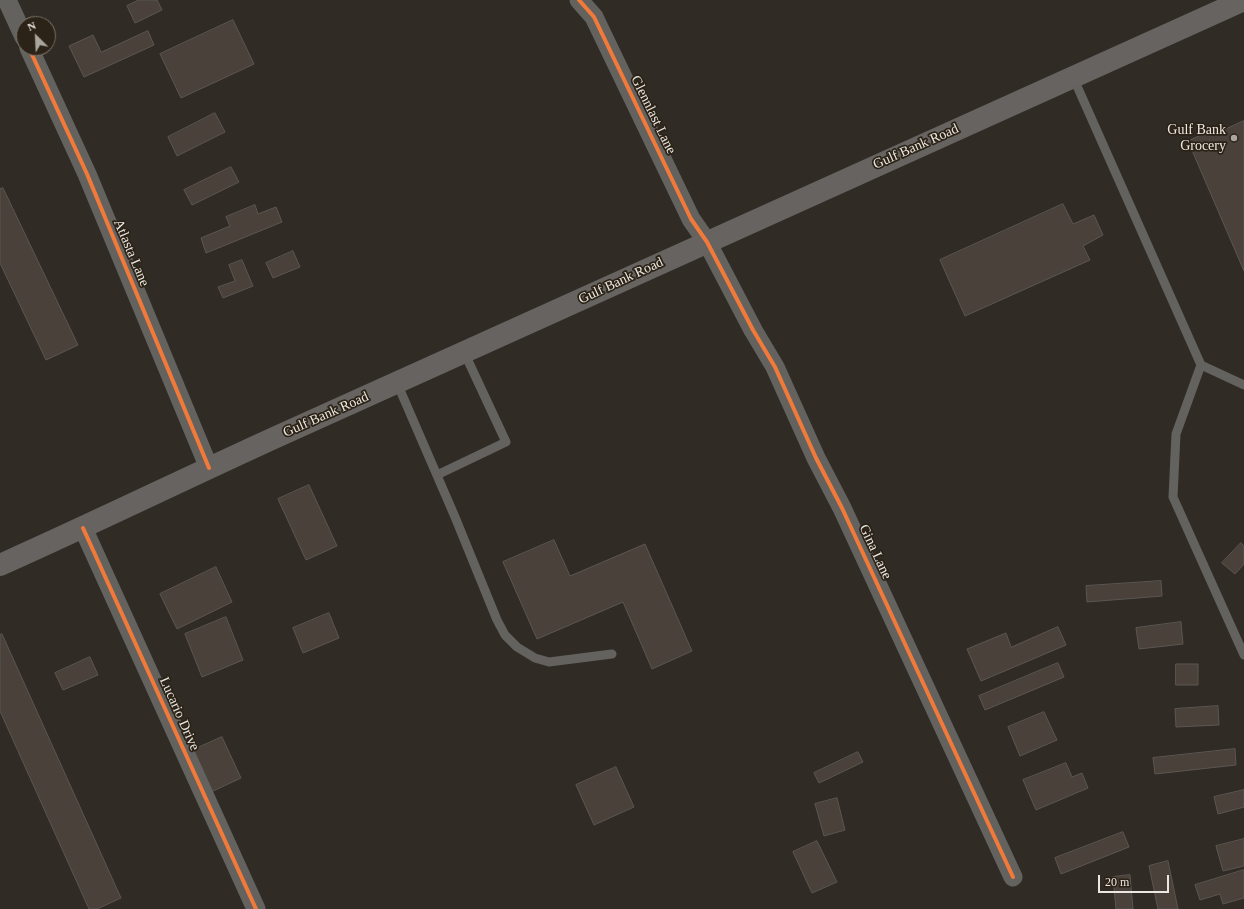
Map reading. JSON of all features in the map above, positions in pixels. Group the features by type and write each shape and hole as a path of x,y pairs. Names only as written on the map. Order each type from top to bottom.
{"main road":[{"name":"Gulf Bank Road","path":"0,565 464,352 1073,77 1230,3"}],"street":[{"path":"7,0 16,20"},
{"name":"Glennlast Lane","path":"579,0 594,17 691,219 707,242"},
{"name":"Atlasta Lane","path":"33,56 87,174 209,468"},
{"name":"Gina Lane","path":"707,242 752,330 775,367 816,458 842,508 1013,877"},
{"name":"Lucario Drive","path":"83,528 256,909"}],"lane":[{"path":"1073,77 1201,365 1244,385"},
{"path":"437,475 506,442 464,352"},
{"path":"1201,365 1176,434 1173,497 1244,655"},
{"path":"397,383 497,620 505,635 517,647 535,658 549,662 612,654"}],"building":[{"path":"139,0 157,0 162,10 135,23 127,6"},
{"path":"233,20 254,64 181,98 160,54"},
{"path":"148,31 154,45 84,77 69,46 93,35 101,52"},
{"path":"215,113 225,132 177,156 168,137"},
{"path":"1244,121 1244,271 1188,141 1216,128 1218,132"},
{"path":"231,167 239,182 192,205 184,190"},
{"path":"3,188 78,345 46,360 0,263 0,189"},
{"path":"1063,204 1073,224 1094,215 1103,235 1083,246 1090,260 965,316 940,260"},
{"path":"255,205 258,214 276,207 282,222 206,253 201,238 230,226 226,217"},
{"path":"293,251 300,267 273,278 266,263"},
{"path":"242,260 253,286 223,298 218,287 235,281 229,265"},
{"path":"309,485 337,546 306,560 278,499"},
{"path":"554,540 570,576 645,544 692,651 652,669 623,602 537,639 503,562"},
{"path":"1241,543 1244,546 1244,564 1235,574 1222,563"},
{"path":"216,567 232,602 177,629 160,594"},
{"path":"1161,581 1162,596 1087,602 1086,586"},
{"path":"329,613 339,638 303,653 293,628"},
{"path":"226,617 243,660 202,677 185,634"},
{"path":"1181,622 1183,644 1139,649 1136,628"},
{"path":"1058,627 1066,645 981,681 967,649 1006,633 1011,647"},
{"path":"2,634 121,898 97,909 89,909 0,711 0,635"},
{"path":"90,657 98,675 63,690 55,673"},
{"path":"1058,663 1064,677 985,710 979,696"},
{"path":"1176,664 1198,664 1198,685 1176,685"},
{"path":"1218,706 1219,725 1176,727 1175,709"},
{"path":"1044,712 1057,740 1020,756 1008,727"},
{"path":"222,737 241,778 211,792 191,751"},
{"path":"1235,749 1236,765 1155,774 1153,758"},
{"path":"858,752 863,762 819,783 814,773"},
{"path":"1066,763 1072,777 1082,773 1088,788 1036,810 1023,780"},
{"path":"616,767 634,807 594,825 576,785"},
{"path":"1244,790 1244,807 1218,814 1214,797"},
{"path":"837,798 845,830 824,836 815,804"},
{"path":"1123,832 1129,847 1061,874 1055,858"},
{"path":"1244,839 1244,866 1223,871 1216,846"},
{"path":"817,841 837,882 812,893 793,852"},
{"path":"1168,861 1178,909 1158,909 1149,866"},
{"path":"1244,870 1244,898 1223,904 1220,894 1200,900 1195,885"},
{"path":"1130,875 1133,909 1116,909 1113,877"}],"cycle path":[{"path":"579,0 594,17 691,219 707,242 753,330 775,367 816,458 842,508 1013,877"},
{"path":"33,56 87,174 209,468"},
{"path":"83,528 256,909"}],"place":[{"name":"Gulf Bank Grocery","path":"1234,138"}]}
